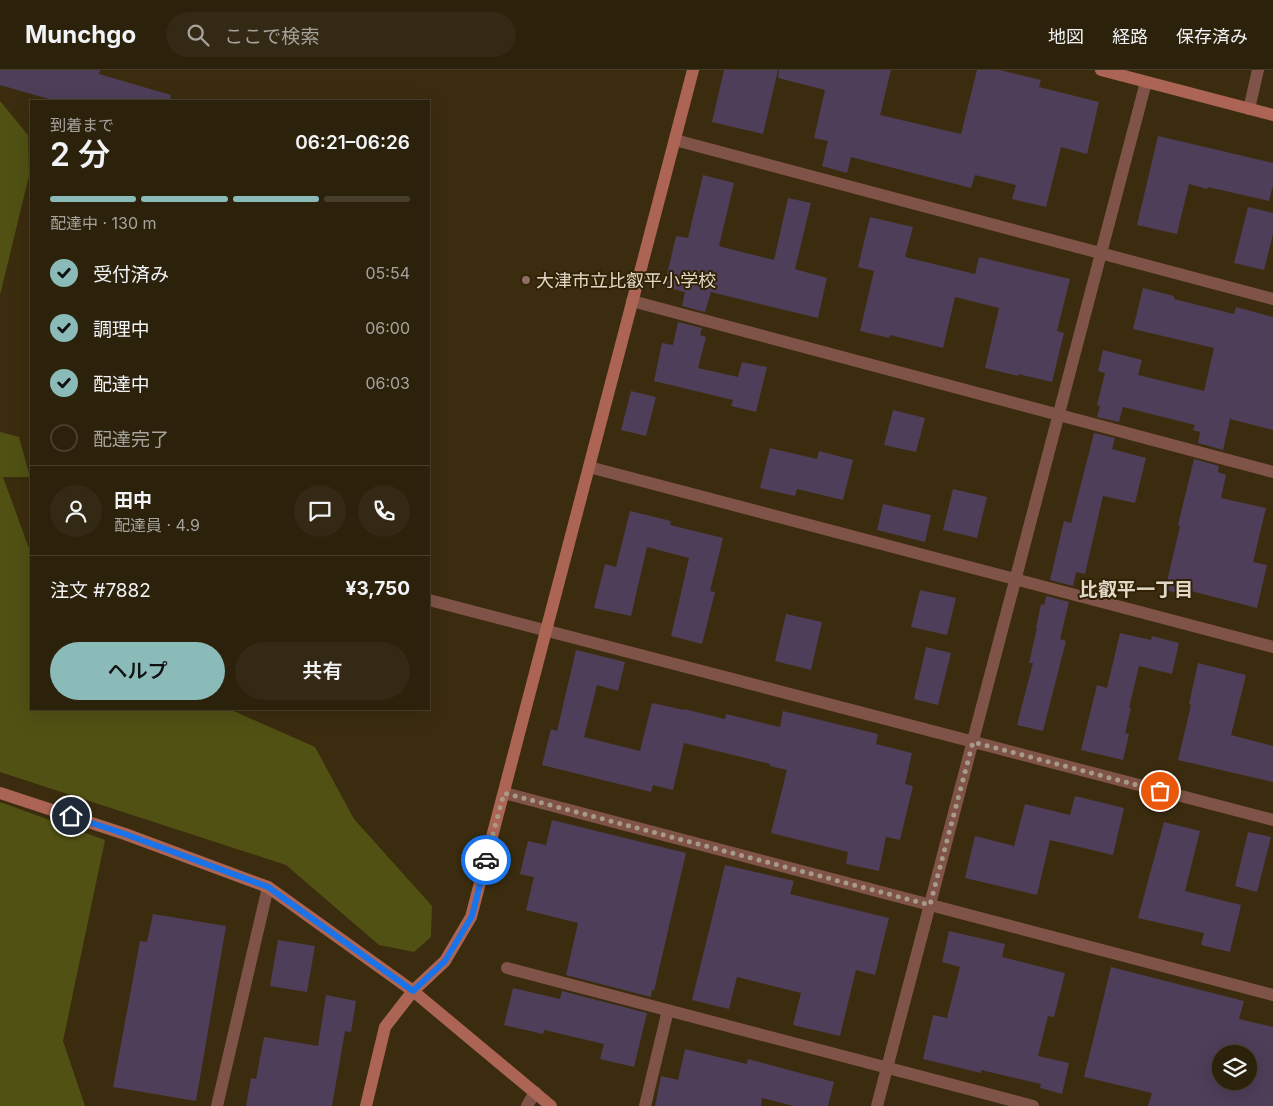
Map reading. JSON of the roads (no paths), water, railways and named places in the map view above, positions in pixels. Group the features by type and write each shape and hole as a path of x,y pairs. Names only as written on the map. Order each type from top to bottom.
{"street":[{"path":"366,1106 385,1027 413,991 445,961 472,916 693,70"},
{"path":"1101,70 1273,115"},
{"path":"1249,109 1258,70"},
{"path":"877,1106 1146,82"},
{"path":"675,140 1273,299"},
{"path":"632,301 1273,472"},
{"path":"589,467 1273,648"},
{"path":"430,600 1273,820"},
{"path":"0,793 125,834 268,887 413,991 551,1106"},
{"path":"504,793 1273,995"},
{"path":"217,1106 268,887"},
{"path":"507,968 1033,1106"},
{"path":"645,1106 668,1010"},
{"path":"527,1106 535,1092"}],"place":[{"name":"大津市立比叡平小学校","path":"526,280"}],"district":[{"name":"比叡平一丁目","path":"1136,589"}]}
